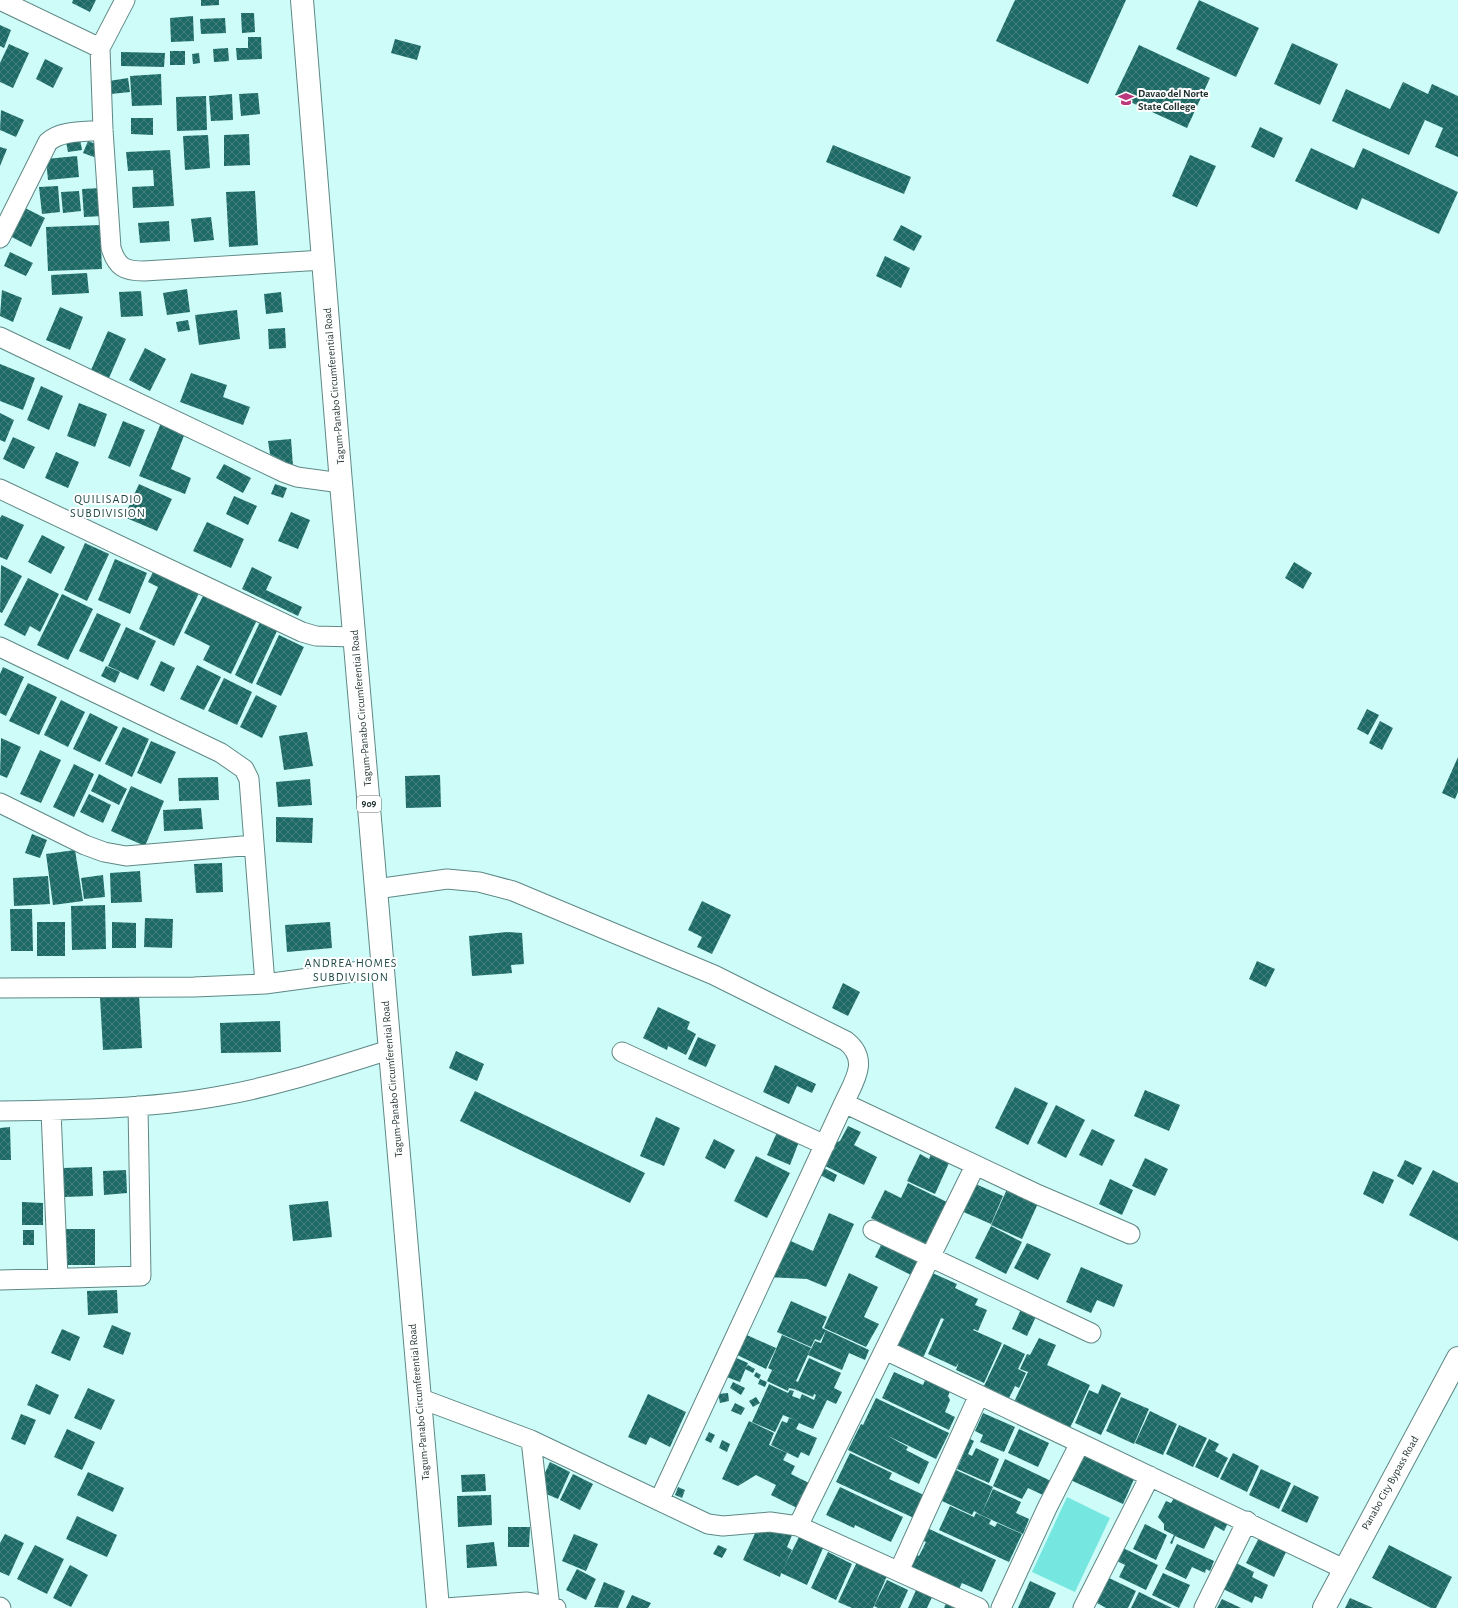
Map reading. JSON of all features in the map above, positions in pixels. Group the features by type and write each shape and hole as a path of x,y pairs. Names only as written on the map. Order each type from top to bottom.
{"main road":[{"name":"Tagum-Panabo Circumferential Road","path":"302,0 382,968 438,1608"},
{"name":"Panabo City Bypass Road","path":"1324,1608 1458,1358"}],"street":[{"path":"0,0 100,48"},
{"path":"126,0 100,48 103,130 111,248 115,259 122,267 131,271 324,260"},
{"path":"0,238 48,142 54,137 61,135 103,130"},
{"path":"0,337 283,472 297,477 341,483"},
{"path":"0,489 302,632 323,636 355,637"},
{"path":"0,647 234,761 244,769 249,779 265,984"},
{"path":"0,803 85,845 104,852 126,856 254,844"},
{"path":"376,888 448,879 479,882 513,891 714,975 846,1041 855,1048 860,1059 858,1073 660,1502"},
{"path":"0,988 194,987 265,984 382,968"},
{"path":"0,1111 51,1111 138,1106 220,1096 291,1080 389,1050"},
{"path":"622,1052 825,1145"},
{"path":"844,1103 975,1166 1130,1234"},
{"path":"0,1280 141,1276 138,1106"},
{"path":"51,1111 58,1278"},
{"path":"798,1526 975,1166"},
{"path":"873,1230 1091,1333"},
{"path":"885,1350 1247,1521 1344,1569"},
{"path":"899,1571 979,1395"},
{"path":"419,1398 531,1440 708,1524 731,1526 770,1522 798,1526 979,1608"},
{"path":"445,1608 526,1602 552,1607 531,1440"},
{"path":"1001,1608 1047,1508 1080,1443"},
{"path":"1083,1608 1150,1476"},
{"path":"1204,1608 1247,1521"}],"shaded area":[{"path":"1067,1497 1110,1518 1075,1592 1032,1572"}],"building":[{"path":"73,0 96,0 90,12 72,3"},
{"path":"201,0 219,0 219,5 201,6"},
{"path":"1015,0 1126,0 1088,84 996,41"},
{"path":"1199,0 1259,28 1236,77 1176,49"},
{"path":"241,13 254,13 255,32 242,33"},
{"path":"193,16 194,41 171,42 170,18"},
{"path":"225,18 226,33 201,34 200,19"},
{"path":"0,25 11,30 4,48 0,46"},
{"path":"248,37 261,37 262,59 237,60 236,48 248,48"},
{"path":"395,39 421,46 417,60 391,53"},
{"path":"1292,43 1338,64 1320,105 1274,84"},
{"path":"9,44 29,53 13,88 0,82 0,63"},
{"path":"1139,45 1210,78 1187,128 1115,95"},
{"path":"228,48 229,61 214,62 213,49"},
{"path":"170,51 185,51 185,65 170,65"},
{"path":"121,52 165,53 164,67 121,66"},
{"path":"199,53 200,63 193,64 192,54"},
{"path":"45,59 63,68 53,88 36,79"},
{"path":"161,74 162,105 132,106 130,76"},
{"path":"128,78 130,92 111,94 109,81"},
{"path":"1403,82 1428,94 1432,84 1458,96 1458,157 1435,147 1443,128 1425,120 1409,155 1332,121 1346,89 1390,109"},
{"path":"258,93 260,114 241,116 239,94"},
{"path":"232,94 233,120 211,121 209,96"},
{"path":"206,96 207,130 177,131 176,97"},
{"path":"1,110 24,120 16,137 0,130"},
{"path":"131,118 153,118 153,135 131,134"},
{"path":"1260,127 1283,138 1274,158 1251,147"},
{"path":"249,134 250,165 224,166 224,135"},
{"path":"208,135 210,168 185,170 183,136"},
{"path":"80,139 82,150 68,152 66,142"},
{"path":"88,141 98,145 94,157 83,153"},
{"path":"833,145 911,177 904,194 826,162"},
{"path":"0,147 7,149 0,166"},
{"path":"1311,148 1354,168 1363,148 1458,192 1439,234 1362,198 1357,210 1295,181"},
{"path":"170,150 174,206 133,208 132,187 154,186 153,170 128,171 126,152"},
{"path":"1190,155 1216,166 1197,207 1172,196"},
{"path":"77,156 79,177 48,180 46,159"},
{"path":"58,186 60,212 42,214 39,187"},
{"path":"101,188 103,216 84,217 82,189"},
{"path":"79,191 81,211 63,213 61,192"},
{"path":"255,191 258,245 229,247 226,192"},
{"path":"19,205 45,218 31,247 6,234"},
{"path":"211,217 214,240 194,242 191,219"},
{"path":"169,221 170,241 140,243 138,223"},
{"path":"100,225 102,269 48,271 46,227"},
{"path":"901,225 922,236 914,251 893,240"},
{"path":"10,252 33,263 26,276 4,266"},
{"path":"885,256 910,268 901,288 876,276"},
{"path":"87,273 89,293 52,295 51,275"},
{"path":"187,289 190,312 167,315 163,293"},
{"path":"2,290 22,298 13,322 0,316"},
{"path":"141,291 143,316 121,317 119,292"},
{"path":"281,292 283,312 266,314 264,294"},
{"path":"60,307 83,317 70,350 46,340"},
{"path":"237,310 240,339 199,345 195,315"},
{"path":"188,320 190,330 178,332 176,322"},
{"path":"285,328 286,348 269,349 268,329"},
{"path":"108,331 126,339 109,378 91,370"},
{"path":"145,348 166,359 150,391 129,380"},
{"path":"0,364 35,378 23,410 0,401"},
{"path":"191,373 227,385 223,397 250,407 243,425 180,402"},
{"path":"41,386 63,396 49,430 27,420"},
{"path":"79,403 107,414 95,447 67,436"},
{"path":"0,413 14,420 5,442 0,440"},
{"path":"123,421 145,430 130,467 108,458"},
{"path":"161,423 185,433 171,469 191,478 185,494 139,476"},
{"path":"13,437 35,447 24,469 3,459"},
{"path":"291,439 293,466 270,454 268,441"},
{"path":"56,452 79,462 68,488 45,478"},
{"path":"224,464 251,478 243,493 216,478"},
{"path":"139,484 172,499 157,531 124,517"},
{"path":"275,484 287,488 283,498 271,494"},
{"path":"234,496 257,506 248,525 226,514"},
{"path":"291,512 310,520 298,549 278,541"},
{"path":"2,515 24,525 7,560 0,557 0,518"},
{"path":"207,522 244,539 231,568 193,551"},
{"path":"42,535 65,547 51,574 28,562"},
{"path":"85,543 109,554 87,601 64,590"},
{"path":"115,559 147,573 130,614 98,600"},
{"path":"1294,562 1312,573 1303,589 1285,578"},
{"path":"1,565 22,576 2,613 0,612"},
{"path":"252,567 272,577 266,590 302,607 298,616 242,589"},
{"path":"153,572 199,593 174,646 139,629 158,587 148,582"},
{"path":"28,578 59,594 40,632 30,626 25,636 4,625"},
{"path":"62,594 93,609 68,660 37,645"},
{"path":"204,594 257,620 231,674 203,660 210,646 184,633"},
{"path":"97,613 121,624 103,662 79,651"},
{"path":"260,622 277,631 252,684 235,675"},
{"path":"126,627 156,641 138,680 108,666"},
{"path":"279,635 304,647 281,696 256,684"},
{"path":"161,661 175,668 164,692 150,685"},
{"path":"197,665 221,677 204,710 180,699"},
{"path":"106,666 120,672 115,683 101,676"},
{"path":"3,667 24,677 6,716 0,713 0,674"},
{"path":"224,678 252,692 237,725 208,711"},
{"path":"28,683 57,697 39,735 9,721"},
{"path":"256,695 277,706 262,738 240,727"},
{"path":"61,700 85,712 68,747 44,735"},
{"path":"1367,709 1379,715 1368,735 1357,729"},
{"path":"90,713 118,727 100,762 73,749"},
{"path":"1380,721 1393,728 1382,750 1369,743"},
{"path":"123,727 149,739 132,777 105,764"},
{"path":"307,732 313,766 284,770 279,736"},
{"path":"1,738 21,747 7,778 0,775"},
{"path":"151,741 176,752 161,784 137,773"},
{"path":"40,750 61,760 41,803 20,794"},
{"path":"1458,757 1458,792 1455,799 1442,793"},
{"path":"74,764 94,774 74,817 53,807"},
{"path":"99,774 127,789 119,805 91,791"},
{"path":"440,775 441,807 406,808 405,776"},
{"path":"218,777 219,800 179,801 178,778"},
{"path":"310,779 312,805 278,807 276,782"},
{"path":"131,786 164,801 145,846 111,831"},
{"path":"89,794 111,805 103,823 80,812"},
{"path":"201,808 203,829 164,831 163,810"},
{"path":"276,817 313,818 312,843 276,842"},
{"path":"32,834 47,840 40,858 25,853"},
{"path":"75,850 83,901 53,905 46,854"},
{"path":"222,863 223,892 196,893 194,864"},
{"path":"140,871 142,902 111,903 110,873"},
{"path":"103,875 105,897 84,899 81,878"},
{"path":"48,876 50,904 14,906 13,878"},
{"path":"702,901 731,915 712,954 697,947 702,937 688,930"},
{"path":"105,905 106,949 72,950 71,906"},
{"path":"10,909 32,909 33,951 11,951"},
{"path":"145,918 173,919 172,948 144,947"},
{"path":"37,922 65,922 65,956 37,956"},
{"path":"112,922 136,923 136,948 112,948"},
{"path":"330,922 332,948 287,952 285,925"},
{"path":"507,932 522,933 524,964 511,965 512,973 472,976 469,936"},
{"path":"1257,961 1275,969 1266,987 1249,979"},
{"path":"843,983 860,992 848,1016 832,1008"},
{"path":"139,995 142,1048 103,1050 100,997"},
{"path":"658,1007 690,1022 687,1029 696,1034 686,1055 668,1046 667,1050 643,1038"},
{"path":"280,1021 281,1052 221,1053 220,1023"},
{"path":"698,1037 716,1045 706,1067 688,1059"},
{"path":"456,1051 484,1064 477,1081 449,1068"},
{"path":"775,1065 816,1084 812,1093 797,1086 789,1104 763,1092"},
{"path":"1015,1087 1048,1103 1028,1145 995,1128"},
{"path":"1145,1090 1180,1105 1169,1131 1134,1116"},
{"path":"475,1091 645,1173 630,1203 460,1121"},
{"path":"1056,1105 1085,1120 1066,1158 1037,1143"},
{"path":"656,1117 680,1128 664,1166 640,1156"},
{"path":"848,1126 861,1132 854,1145 877,1157 864,1185 821,1164 831,1144 840,1141"},
{"path":"10,1127 11,1160 0,1160 0,1128"},
{"path":"1092,1129 1115,1140 1102,1166 1079,1155"},
{"path":"778,1130 800,1139 790,1165 767,1155"},
{"path":"714,1139 735,1150 725,1169 705,1158"},
{"path":"920,1154 929,1159 931,1154 949,1163 935,1194 907,1181"},
{"path":"756,1156 790,1173 767,1218 734,1201"},
{"path":"1145,1158 1168,1169 1155,1196 1132,1186"},
{"path":"1405,1160 1422,1168 1413,1185 1397,1176"},
{"path":"92,1167 93,1196 64,1197 63,1168"},
{"path":"822,1167 837,1175 834,1182 818,1174"},
{"path":"126,1170 127,1193 104,1195 103,1171"},
{"path":"1433,1170 1458,1183 1458,1241 1409,1215"},
{"path":"1373,1171 1394,1180 1383,1204 1363,1194"},
{"path":"1110,1179 1133,1190 1122,1215 1099,1204"},
{"path":"971,1182 1003,1196 991,1224 959,1210"},
{"path":"908,1183 951,1204 931,1246 871,1218 885,1190 901,1198"},
{"path":"1008,1187 1039,1201 1022,1239 991,1225"},
{"path":"328,1201 332,1237 293,1241 289,1205"},
{"path":"22,1202 43,1203 43,1225 22,1225"},
{"path":"829,1213 854,1224 826,1287 807,1279 767,1277 784,1238 813,1251"},
{"path":"991,1226 1022,1242 1006,1274 975,1258"},
{"path":"65,1229 95,1229 95,1265 65,1265"},
{"path":"23,1230 34,1230 34,1245 23,1245"},
{"path":"884,1239 920,1257 911,1275 875,1257"},
{"path":"1027,1243 1051,1254 1038,1280 1014,1268"},
{"path":"1081,1267 1123,1285 1114,1307 1097,1300 1091,1313 1066,1302"},
{"path":"928,1271 957,1284 955,1288 978,1299 975,1305 987,1310 978,1331 973,1330 1002,1343 984,1383 956,1370 959,1362 956,1367 928,1354 944,1319 941,1318 922,1360 890,1346"},
{"path":"849,1273 878,1287 864,1317 879,1324 866,1347 824,1328"},
{"path":"117,1290 118,1313 88,1315 87,1291"},
{"path":"791,1301 827,1317 822,1328 826,1330 820,1341 815,1339 811,1347 777,1332"},
{"path":"1023,1305 1038,1312 1027,1336 1012,1329"},
{"path":"112,1325 131,1333 123,1355 103,1347"},
{"path":"62,1329 80,1337 70,1361 51,1353"},
{"path":"826,1330 869,1350 865,1360 849,1353 842,1370 808,1355 815,1341 821,1343"},
{"path":"740,1332 776,1348 766,1369 731,1352"},
{"path":"782,1335 811,1348 796,1381 768,1368"},
{"path":"1039,1338 1056,1345 1047,1365 1090,1385 1070,1428 1014,1402 1028,1372 1020,1369 1027,1354 1030,1355"},
{"path":"1004,1344 1025,1354 1018,1369 1026,1373 1019,1388 1015,1386 1009,1398 984,1386"},
{"path":"732,1356 748,1363 740,1382 724,1376"},
{"path":"809,1358 841,1373 834,1388 842,1392 836,1404 814,1394 813,1397 789,1388 788,1391 767,1381 772,1370 798,1382"},
{"path":"748,1365 755,1369 753,1373 745,1369"},
{"path":"756,1372 761,1375 759,1379 754,1376"},
{"path":"894,1372 923,1385 927,1376 952,1387 948,1396 950,1400 945,1412 955,1417 949,1430 882,1398"},
{"path":"760,1379 767,1382 765,1387 758,1384"},
{"path":"733,1382 745,1388 741,1395 730,1388"},
{"path":"36,1384 59,1395 50,1415 27,1405"},
{"path":"769,1384 788,1393 790,1390 794,1391 792,1396 800,1399 802,1394 814,1400 816,1395 827,1400 813,1429 799,1423 796,1429 817,1438 809,1456 801,1452 798,1458 771,1445 782,1421 787,1423 789,1418 795,1420 783,1415 775,1432 752,1422"},
{"path":"1102,1384 1121,1393 1101,1435 1075,1423 1089,1390 1098,1394"},
{"path":"88,1388 115,1400 101,1430 74,1418"},
{"path":"728,1393 729,1401 720,1403 718,1394"},
{"path":"648,1394 686,1412 670,1447 650,1437 646,1445 628,1437"},
{"path":"756,1397 760,1403 753,1407 749,1401"},
{"path":"1121,1397 1149,1409 1134,1444 1106,1431"},
{"path":"876,1398 949,1433 936,1459 886,1435 908,1447 906,1450 929,1462 919,1484 848,1450 861,1424 863,1425"},
{"path":"735,1403 745,1408 741,1415 731,1411"},
{"path":"1150,1411 1177,1424 1163,1455 1135,1443"},
{"path":"983,1413 1015,1427 1004,1452 980,1442 983,1435 975,1431"},
{"path":"21,1414 36,1420 25,1445 11,1439"},
{"path":"749,1421 774,1433 769,1445 787,1453 783,1460 795,1466 791,1474 809,1483 797,1508 771,1495 776,1485 756,1475 738,1486 722,1479"},
{"path":"1179,1425 1207,1438 1193,1467 1166,1454"},
{"path":"67,1429 95,1442 82,1470 54,1457"},
{"path":"1019,1429 1049,1443 1038,1467 1008,1453"},
{"path":"709,1432 715,1435 711,1443 705,1440"},
{"path":"966,1437 974,1441 968,1454 972,1456 976,1448 999,1459 989,1483 957,1469 964,1453 960,1451"},
{"path":"1209,1439 1219,1444 1215,1451 1228,1458 1218,1478 1195,1467"},
{"path":"722,1440 730,1444 727,1452 719,1448"},
{"path":"1078,1451 1135,1477 1123,1504 1066,1478"},
{"path":"850,1453 892,1473 889,1479 926,1496 916,1519 836,1482"},
{"path":"1233,1453 1259,1466 1247,1492 1220,1479"},
{"path":"1005,1459 1051,1481 1045,1496 1028,1488 1022,1499 993,1486"},
{"path":"550,1462 570,1472 558,1499 537,1490"},
{"path":"1261,1469 1291,1483 1279,1509 1249,1495"},
{"path":"956,1470 993,1487 981,1515 974,1511 972,1515 942,1501"},
{"path":"88,1472 124,1488 113,1512 77,1495"},
{"path":"485,1474 486,1491 462,1492 461,1475"},
{"path":"573,1474 593,1484 580,1510 560,1500"},
{"path":"1294,1485 1319,1497 1307,1523 1281,1511"},
{"path":"678,1487 685,1490 682,1498 675,1495"},
{"path":"840,1487 903,1517 891,1542 855,1525 854,1528 826,1515"},
{"path":"993,1489 1021,1502 1016,1513 1029,1519 1023,1534 981,1515"},
{"path":"1177,1493 1230,1519 1224,1531 1215,1526 1204,1549 1175,1536 1172,1544 1170,1543 1174,1535 1164,1530 1164,1524 1158,1517 1166,1501 1171,1503"},
{"path":"491,1495 492,1525 458,1527 457,1496"},
{"path":"950,1506 974,1517 976,1513 991,1520 989,1524 995,1527 997,1523 1022,1534 1009,1562 939,1530"},
{"path":"77,1516 117,1535 107,1557 66,1539"},
{"path":"772,1524 793,1533 787,1547 792,1550 783,1569 799,1537 823,1548 807,1585 781,1573 780,1577 743,1560 757,1529 765,1532"},
{"path":"1145,1524 1167,1535 1156,1560 1133,1549"},
{"path":"508,1527 530,1527 529,1547 508,1547"},
{"path":"925,1527 996,1560 982,1592 962,1583 957,1593 907,1570 914,1554 919,1556 926,1542 919,1539"},
{"path":"1262,1532 1289,1546 1274,1577 1246,1563"},
{"path":"5,1534 24,1543 9,1576 0,1572 0,1543"},
{"path":"574,1534 598,1544 586,1571 562,1561"},
{"path":"494,1542 497,1566 467,1568 466,1545"},
{"path":"1177,1544 1214,1561 1210,1571 1206,1569 1205,1573 1192,1567 1186,1579 1165,1569"},
{"path":"35,1545 64,1559 47,1594 17,1579"},
{"path":"718,1545 727,1549 722,1558 713,1554"},
{"path":"1389,1545 1452,1577 1436,1608 1431,1608 1372,1578"},
{"path":"1121,1547 1158,1565 1146,1590 1119,1577 1125,1565 1115,1560"},
{"path":"828,1552 852,1564 836,1600 811,1588"},
{"path":"1232,1561 1254,1572 1252,1577 1268,1585 1262,1599 1255,1596 1252,1603 1219,1587"},
{"path":"857,1562 887,1576 873,1608 852,1608 838,1602"},
{"path":"70,1565 88,1575 71,1607 53,1598"},
{"path":"577,1569 596,1579 586,1600 566,1590"},
{"path":"1163,1573 1190,1585 1179,1608 1152,1595"},
{"path":"1109,1578 1136,1591 1128,1608 1106,1608 1097,1603"},
{"path":"887,1580 908,1590 900,1608 878,1608 874,1606"},
{"path":"1030,1581 1056,1593 1049,1608 1018,1608"},
{"path":"604,1582 625,1591 618,1608 594,1607"},
{"path":"917,1588 933,1595 927,1608 908,1608"},
{"path":"1139,1592 1172,1608 1131,1608"},
{"path":"632,1595 651,1603 648,1608 626,1608"},
{"path":"1350,1598 1373,1608 1345,1608"},
{"path":"1222,1599 1241,1608 1217,1608"},
{"path":"947,1601 963,1608 944,1608"}],"place":[{"name":"Davao del Norte State College","path":"1126,99"}],"district":[{"name":"QUILISADIO SUBDIVISION","path":"108,506"},
{"name":"ANDREA HOMES SUBDIVISION","path":"351,970"}]}
